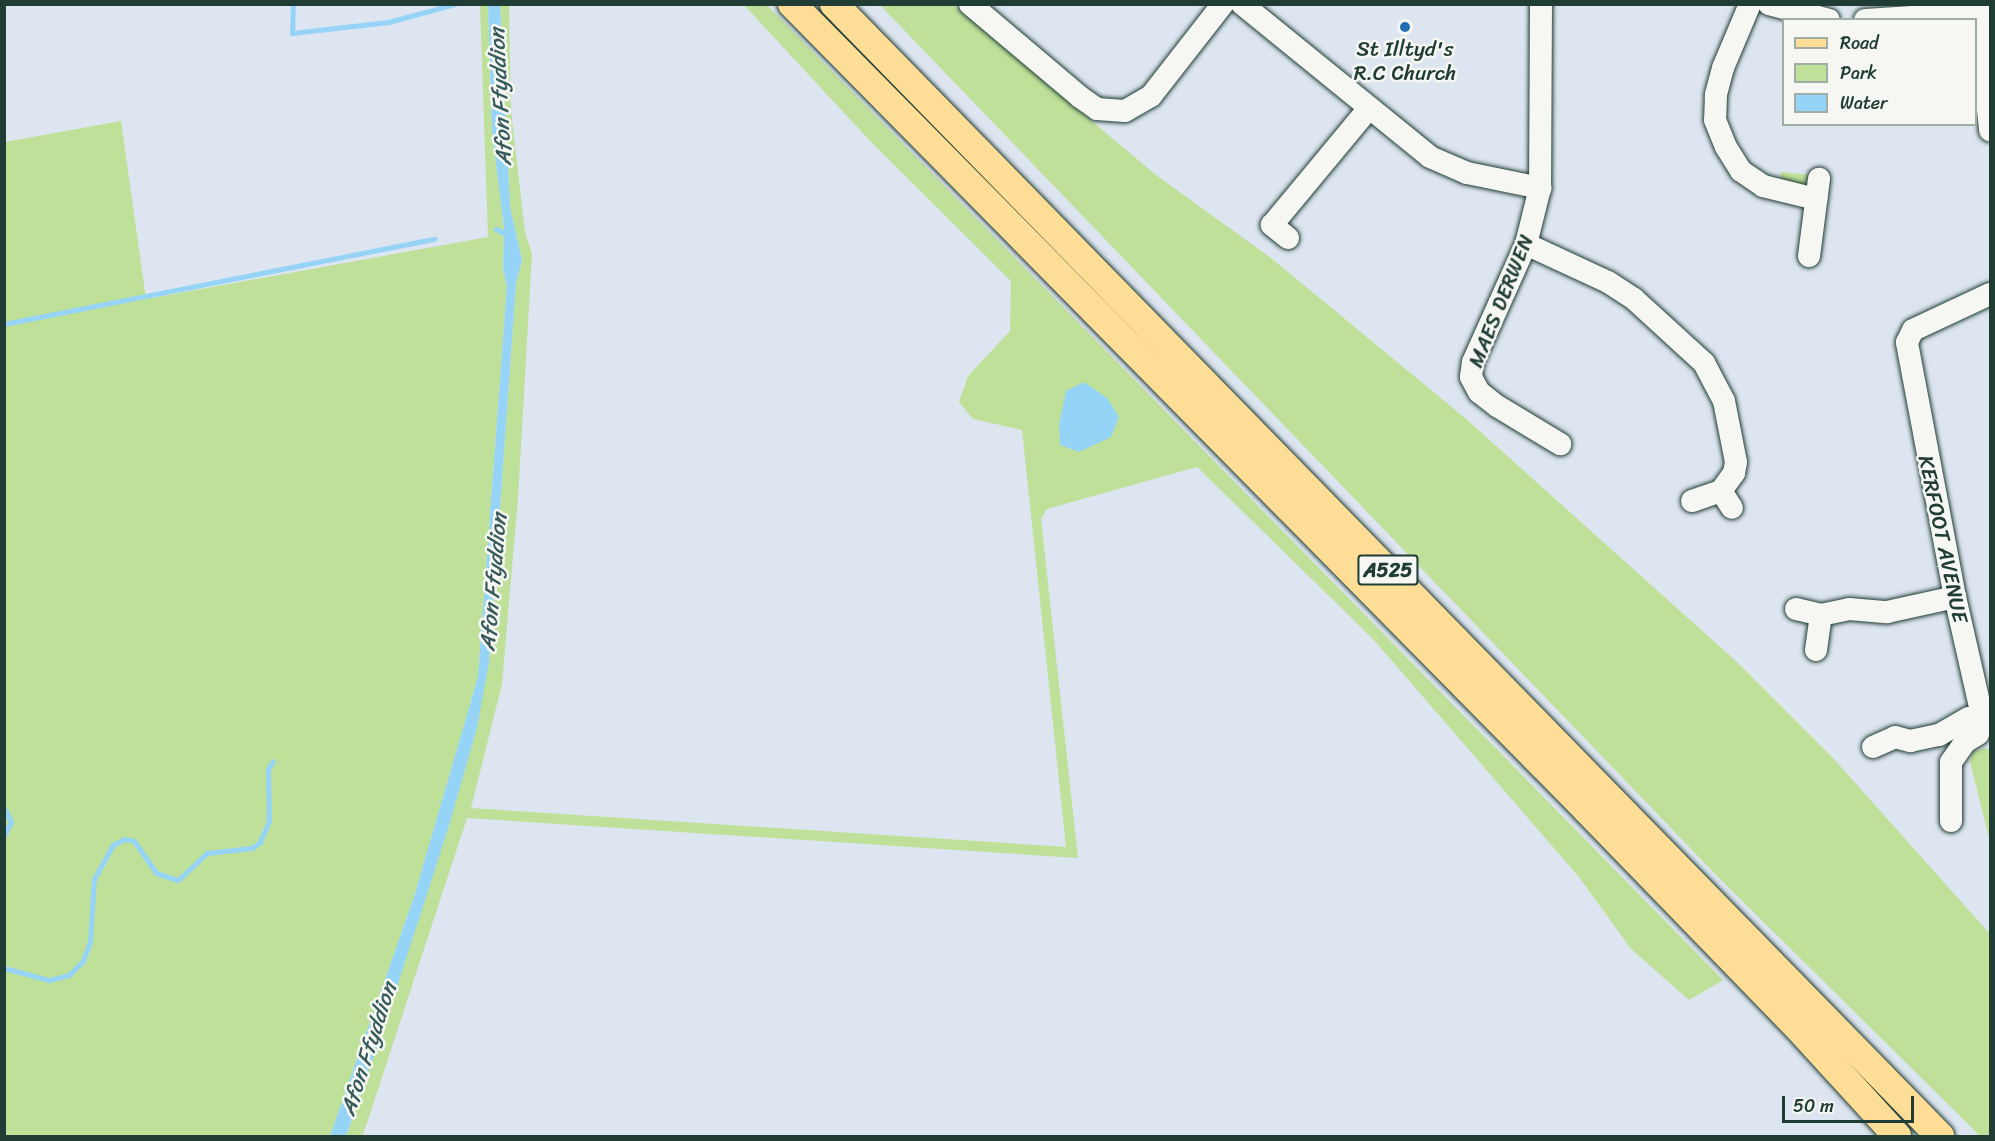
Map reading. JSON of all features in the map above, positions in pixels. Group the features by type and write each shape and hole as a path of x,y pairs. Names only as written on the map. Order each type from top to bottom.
{"main road":[{"name":"A525","path":"792,4 1587,810 1804,1034 1897,1137"},
{"name":"A525","path":"834,4 1940,1137"}],"street":[{"path":"970,4 1097,109 1125,111 1151,96 1223,4"},
{"path":"1242,4 1369,108 1448,166 1540,188"},
{"name":"MAES DERWEN","path":"1541,4 1540,188 1526,244 1473,362 1471,377 1479,392 1497,406 1560,444"},
{"path":"1750,4 1723,68 1716,95 1715,120 1726,147 1741,171 1763,186 1818,189 1809,256"},
{"path":"1769,4 1822,18"},
{"path":"1878,18 1928,10 1984,12 1990,130"},
{"path":"1273,235 1369,108"},
{"path":"1526,244 1617,288 1704,363 1724,401 1735,453 1734,473 1726,500 1692,501"},
{"name":"KERFOOT AVENUE","path":"1987,722 1955,597 1906,342 1913,330 1990,294"},
{"path":"1796,609 1821,615 1849,609 1887,612 1955,597"},
{"path":"1816,650 1821,615"},
{"path":"1873,747 1895,737 1910,741 1939,735 1970,718 1987,722 1978,734 1965,742 1951,762 1951,821"}],"green space":[{"path":"480,5 488,5 492,132 504,227 503,268 507,286 478,677 414,897 330,1136 5,1136 5,142 121,121 146,299 488,237"},
{"path":"500,5 509,5 511,111 525,232 532,254 518,498 502,684 471,808 1066,847 1022,430 973,419 959,402 968,376 1010,331 1011,281 873,144 744,5 767,5 1723,980 1689,1000 1631,949 1579,877 1373,639 1197,467 1047,509 1041,519 1078,858 467,818 367,1123 362,1136 346,1136 385,1024 489,662 516,283 522,260 510,207"},
{"path":"880,5 954,5 1156,175 1271,258 1465,418 1737,662 1833,758 1990,934 1990,1136 1980,1136 1717,876"},
{"path":"1781,172 1810,175 1804,185 1780,184"},
{"path":"1985,748 1990,750 1990,842 1970,761 1973,752"}],"water":[{"name":"Afon Ffyddion","path":"488,5 500,5 510,207 522,260 516,283 489,662 477,728 448,829 385,1024 346,1136 330,1136 414,897 478,677 507,286 503,268 504,227 492,132"},
{"path":"1084,382 1107,398 1119,417 1111,437 1079,452 1060,445 1059,424 1066,391"}],"waterway":[{"path":"293,4 292,33 388,22 455,4"},
{"path":"496,229 508,235"},
{"path":"4,324 435,239"},
{"path":"4,968 49,980 69,975 83,961 90,942 94,879 113,845 125,839 134,841 156,873 178,880 207,853 252,848 260,842 269,821 268,769 273,761"},
{"path":"4,808 11,822 4,835"}],"place":[{"name":"St Illtyd's R.C Church","path":"1405,27"}]}
